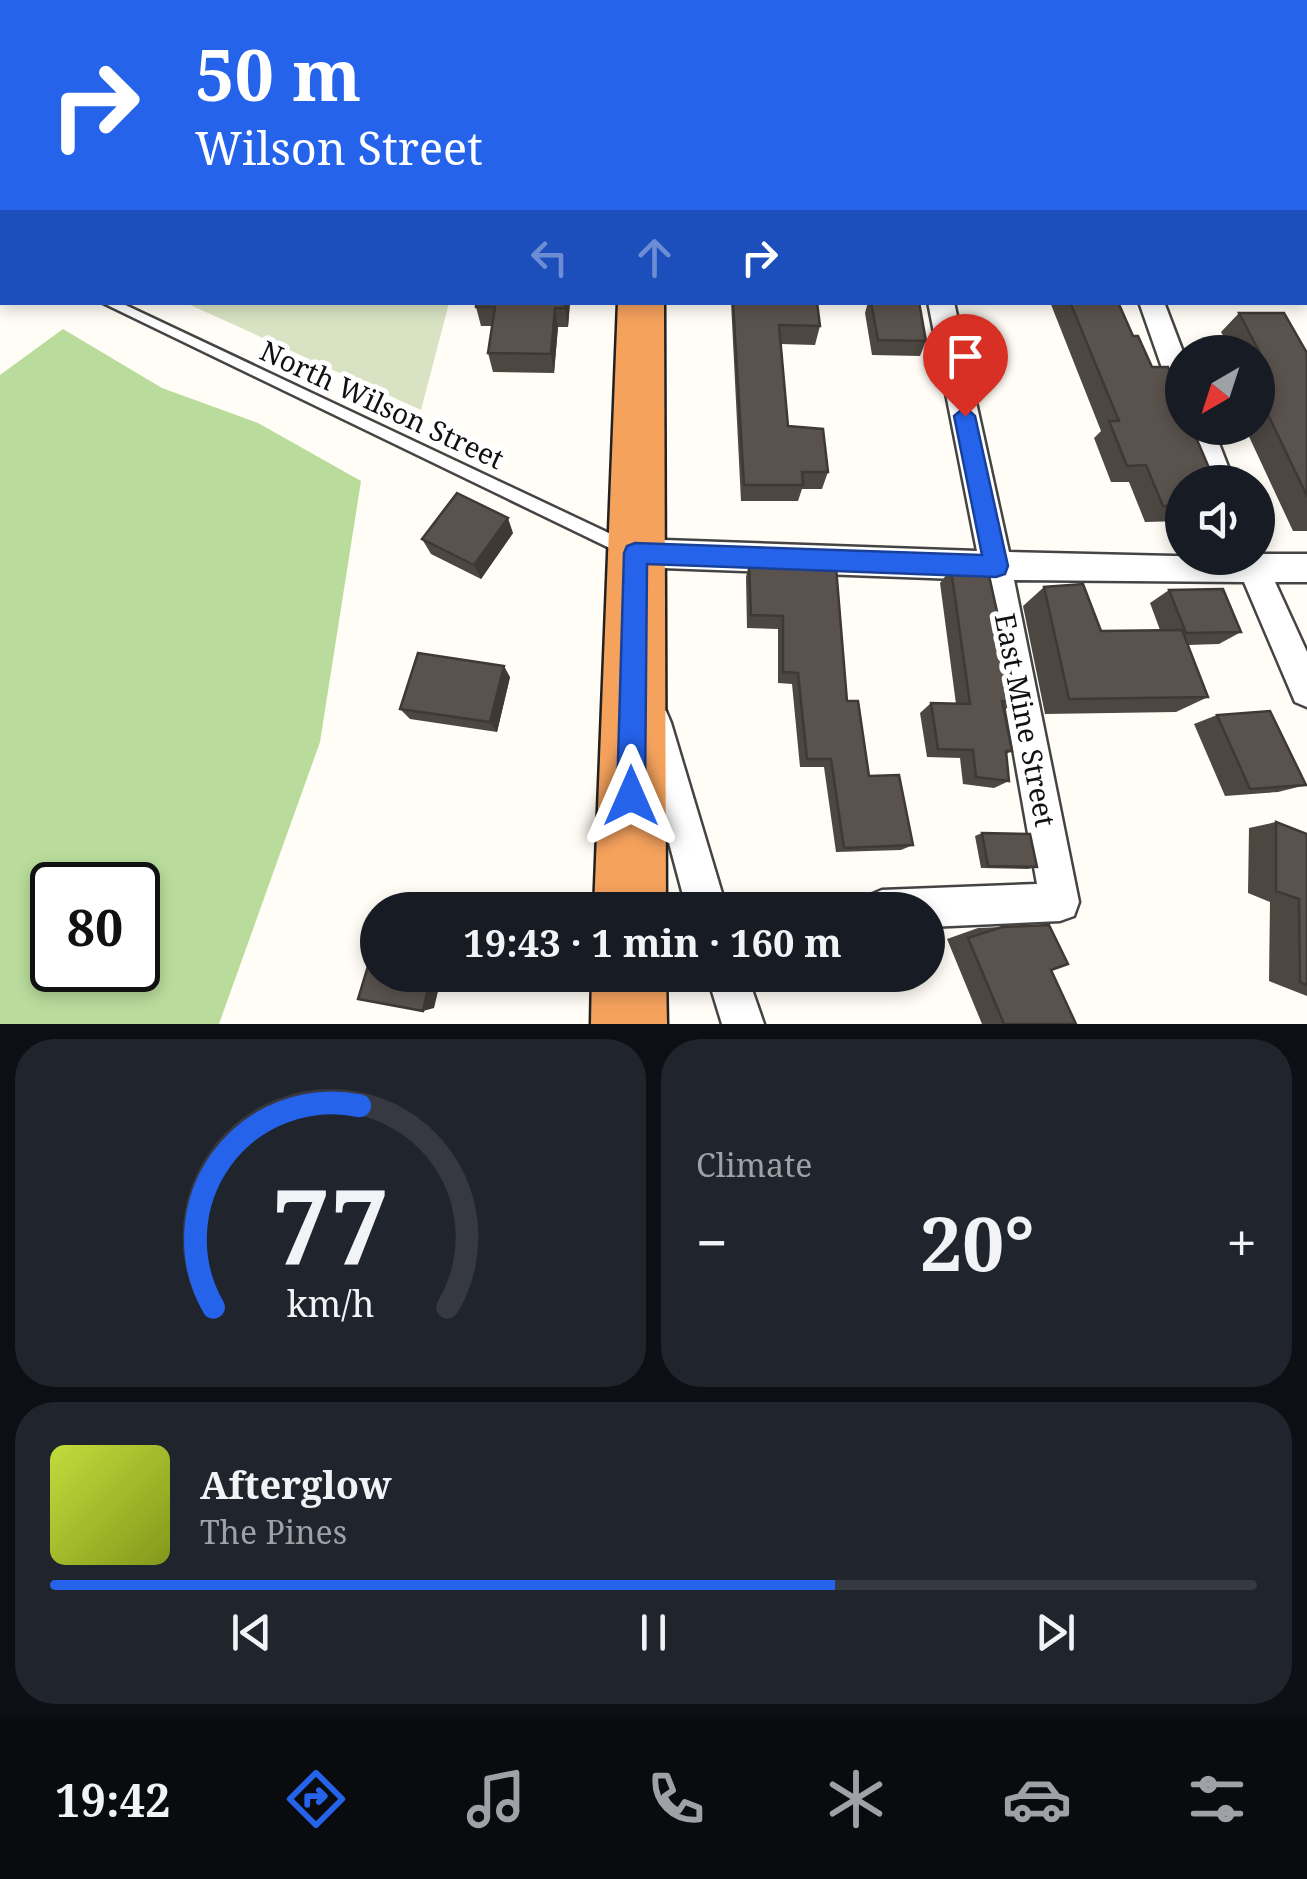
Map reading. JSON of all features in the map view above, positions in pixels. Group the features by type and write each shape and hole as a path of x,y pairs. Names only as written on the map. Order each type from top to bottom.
{"highway":[{"path":"630,892 641,305"},
{"path":"629,992 629,1024"}],"street":[{"name":"East Mine Street","path":"942,305 1060,902 945,907"},
{"path":"1151,305 1165,341"},
{"path":"635,553 996,566 1165,563"},
{"path":"1275,565 1307,568"},
{"path":"1257,575 1307,690"},
{"path":"632,644 702,892"},
{"path":"732,992 742,1024"}],"lane":[{"name":"North Wilson Street","path":"113,305 635,553"}],"green space":[{"path":"190,305 448,305 421,410"},
{"path":"63,329 162,388 258,423 361,481 320,742 219,1024 0,1024 0,375"}],"building":[{"path":"566,305 555,308 551,354 488,353 495,307 476,307"},
{"path":"733,305 817,305 820,326 779,325 788,426 823,429 828,472 802,472 803,485 744,485"},
{"path":"872,305 920,305 926,341 878,340"},
{"path":"1071,305 1119,305 1152,367 1165,367 1165,445 1199,445 1208,465 1165,465 1163,506 1146,465 1127,466 1109,421 1119,421"},
{"path":"1239,313 1284,313 1307,353 1307,496 1275,429 1275,335 1251,335"},
{"path":"457,493 508,518 474,565 422,539"},
{"path":"749,563 836,567 847,701 858,701 869,776 899,775 913,845 844,848 831,759 807,759 798,673 783,672 783,616 751,615"},
{"path":"951,569 988,571 1017,702 1002,701 1012,751 1006,751 1009,781 976,777 973,750 938,749 931,703 970,704"},
{"path":"1083,584 1101,631 1182,630 1208,697 1069,699 1044,587"},
{"path":"1223,589 1241,632 1186,633 1169,590"},
{"path":"418,653 504,666 490,722 400,709"},
{"path":"1270,711 1306,785 1250,789 1217,715"},
{"path":"1276,822 1307,834 1307,985 1300,982 1299,899 1276,891"},
{"path":"982,833 1030,834 1037,867 988,866"},
{"path":"1049,925 1068,964 1051,970 1076,1024 1004,1024 968,938 1002,927"},
{"path":"360,992 427,992 423,1011 358,999"}],"route":[{"path":"631,796 635,553 996,566 965,416"}]}
